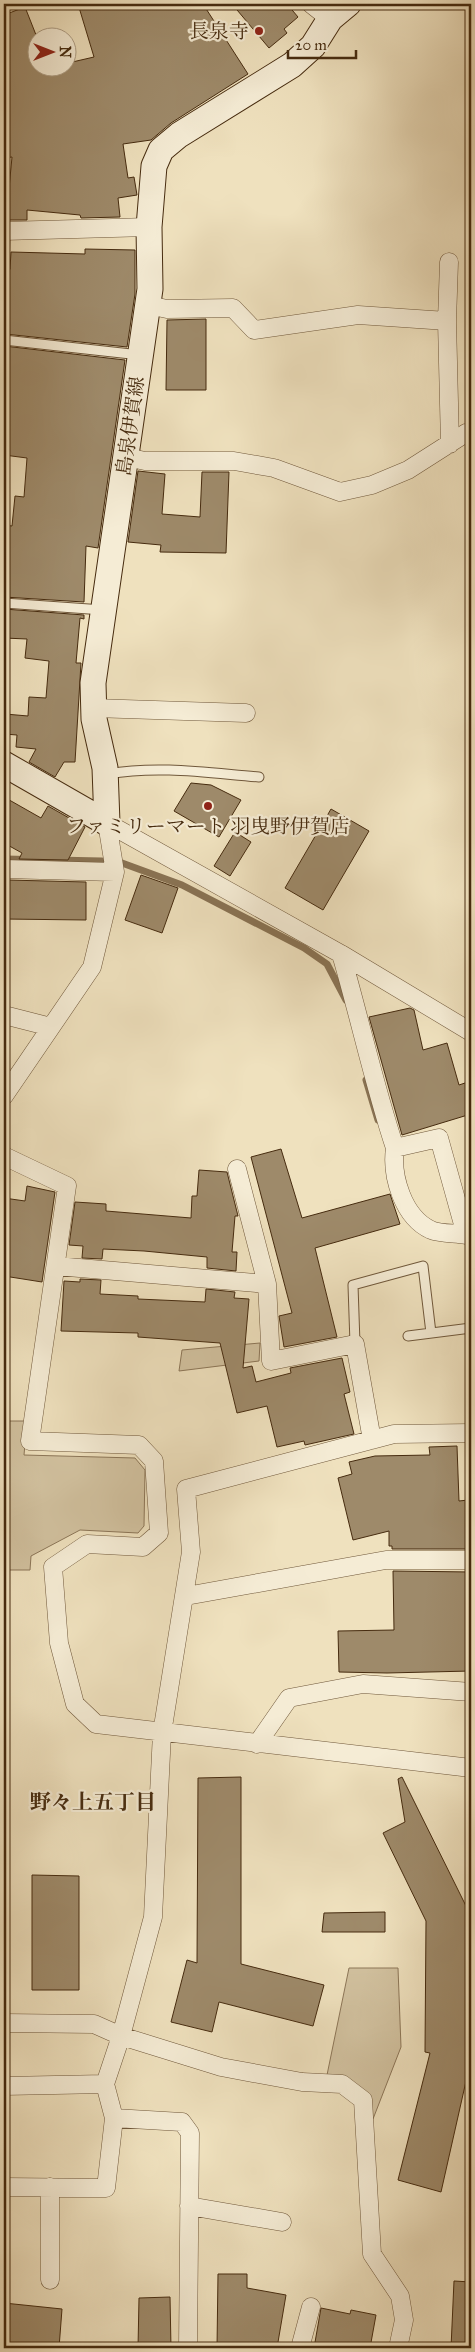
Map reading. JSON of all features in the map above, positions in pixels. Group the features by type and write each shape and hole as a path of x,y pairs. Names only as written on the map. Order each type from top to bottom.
{"main road":[{"name":"島泉伊賀線","path":"107,823 105,774 93,708 93,683 150,289 150,227 154,166 161,150 178,135 292,65 313,46 330,9"},
{"path":"4,764 107,823"}],"street":[{"path":"4,231 150,227"},
{"path":"449,262 447,321 450,444"},
{"path":"148,304 167,309 232,308 254,330 358,315 447,321"},
{"path":"126,457 145,461 234,461 274,468 340,492 372,484 408,470 466,433 471,433"},
{"path":"93,708 246,713"},
{"path":"4,1096 92,967 115,872 107,823"},
{"path":"107,823 341,954 471,1032"},
{"path":"4,869 115,872"},
{"path":"341,954 366,1039 380,1101 395,1148 393,1164 401,1196 416,1220 432,1230 466,1235 439,1138 395,1148"},
{"path":"4,1015 51,1027"},
{"path":"4,1156 68,1186 30,1441 139,1446 154,1461 159,1533 143,1547 87,1544 54,1567 59,1643 75,1704 96,1724 471,1768"},
{"path":"238,1169 267,1284 271,1361 355,1344 372,1440"},
{"path":"56,1266 267,1284"},
{"path":"4,2187 106,2188 114,2118 105,2084 122,2036 153,1917 162,1733 186,1596 191,1552 186,1489 394,1434 471,1433"},
{"path":"186,1596 386,1560 471,1560"},
{"path":"257,1744 289,1698 363,1684 471,1692"},
{"path":"4,2023 94,2024 122,2036 221,2067 302,2082 342,2084 363,2100 372,2254 400,2296 404,2320 398,2348"},
{"path":"4,2086 105,2084"},
{"path":"114,2118 182,2122 190,2133 188,2348"},
{"path":"50,2187 50,2280"},
{"path":"190,2206 282,2222"},
{"path":"300,2348 312,2307"}],"lane":[{"path":"4,231 4,269"},
{"path":"4,340 140,355"},
{"path":"4,603 103,610"},
{"path":"105,774 154,769 259,777"},
{"path":"355,1344 353,1284 423,1266 431,1333"},
{"path":"408,1336 471,1328"}],"shaded area":[{"path":"260,1343 259,1361 179,1371 182,1350"},
{"path":"4,1421 27,1421 24,1455 135,1458 145,1470 144,1526 138,1533 80,1530 31,1556 30,1570 4,1570"},
{"path":"349,1968 398,1968 401,2047 373,2119 327,2075"}],"building":[{"path":"78,4 203,4 248,74 171,123 151,140 123,144 128,178 134,177 137,195 118,198 120,217 81,218 80,215 27,210 27,220 6,220 12,157 4,158 4,15 25,7 33,28 28,28 28,78 78,78 78,61 94,57"},
{"name":"長泉寺","path":"232,4 287,4 298,17 284,29 287,33 269,48"},
{"path":"85,249 135,250 135,294 127,347 5,334 8,298 6,298 7,274 10,269 11,252 85,254"},
{"path":"206,319 206,390 166,390 167,320"},
{"path":"4,346 125,360 98,548 86,546 84,602 4,597 4,525 12,526 15,496 24,497 27,458 4,455"},
{"path":"138,471 165,474 162,514 200,517 202,472 229,472 226,553 160,552 161,545 128,542"},
{"path":"4,609 84,615 84,619 80,618 76,663 81,663 75,762 64,762 55,777 29,762 36,749 16,747 17,735 4,734 5,714 28,716 29,697 46,698 49,661 25,658 27,639 4,638"},
{"name":"ファミリーマート 羽曳野伊賀店","path":"191,783 211,785 241,800 219,837 174,811"},
{"path":"4,797 41,818 48,806 85,827 68,860 19,859 22,853 4,843"},
{"path":"331,809 369,831 323,910 285,888"},
{"path":"235,832 251,842 230,876 214,866"},
{"path":"141,875 178,888 162,933 125,920"},
{"path":"7,880 86,882 86,920 4,919 4,887"},
{"path":"410,1008 414,1010 423,1050 447,1043 459,1085 468,1082 471,1094 471,1114 402,1135 369,1017"},
{"path":"281,1149 302,1218 390,1194 400,1224 315,1248 337,1337 284,1347 279,1316 292,1313 251,1157"},
{"path":"199,1170 227,1172 238,1216 235,1216 232,1252 237,1252 236,1271 207,1268 207,1257 144,1251 103,1249 102,1259 82,1258 83,1246 69,1245 75,1202 106,1204 106,1211 191,1218 192,1196 197,1196"},
{"path":"27,1186 55,1192 42,1282 4,1276 4,1198 25,1201"},
{"path":"80,1279 101,1280 100,1294 138,1296 138,1299 205,1302 206,1289 235,1292 234,1298 249,1299 243,1368 252,1366 256,1382 291,1373 290,1368 342,1358 350,1392 344,1394 354,1434 305,1445 304,1441 277,1447 267,1406 237,1413 220,1343 138,1337 138,1333 61,1331 64,1281 80,1282"},
{"path":"457,1446 459,1501 468,1500 468,1549 392,1549 392,1546 389,1546 389,1531 353,1540 338,1478 352,1474 349,1462 375,1456 430,1455 429,1447"},
{"path":"393,1571 471,1572 471,1671 339,1672 338,1631 394,1630"},
{"path":"241,1777 241,1964 324,1985 313,2026 219,2002 212,2032 171,2022 187,1960 197,1963 198,1778"},
{"path":"402,1777 467,1908 466,2059 471,2059 441,2192 398,2180 430,2053 425,2052 426,1921 383,1833 405,1822 398,1779"},
{"path":"32,1875 79,1876 79,1990 32,1990"},
{"path":"385,1912 385,1932 322,1932 324,1913"},
{"path":"218,2274 247,2274 247,2288 286,2295 277,2348 217,2348"},
{"path":"454,2281 471,2282 471,2348 451,2348"},
{"path":"170,2297 171,2348 138,2348 139,2298"},
{"path":"4,2303 62,2309 59,2348 4,2348"},
{"path":"321,2308 350,2314 351,2310 376,2315 370,2348 334,2345 334,2348 314,2348"}],"waterway":[{"path":"4,859 102,861"},
{"path":"122,863 182,885 304,948 327,964 346,1000"},
{"path":"366,1080 378,1120"}],"place":[{"name":"長泉寺","path":"259,31"},
{"name":"ファミリーマート 羽曳野伊賀店","path":"208,806"}],"district":[{"name":"野々上五丁目","path":"93,1802"}]}
